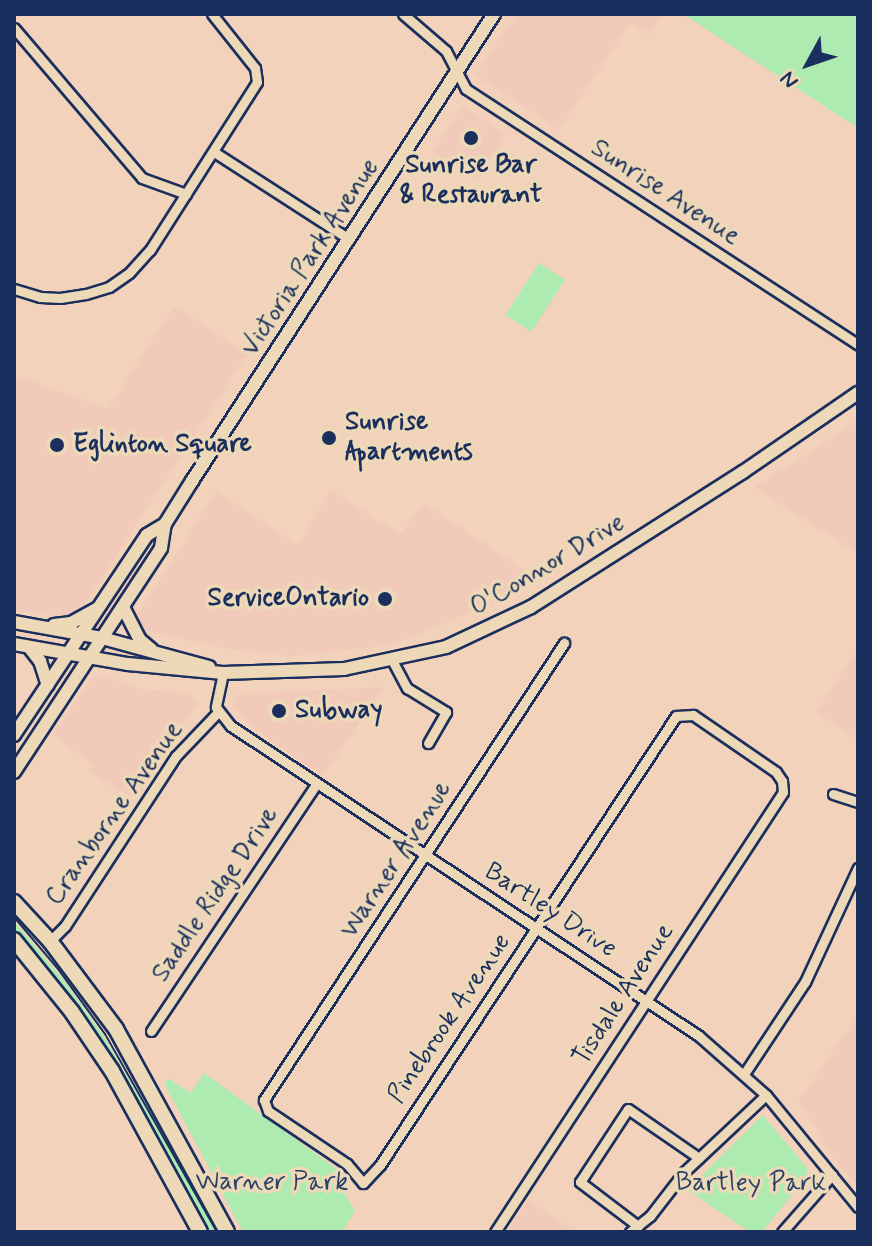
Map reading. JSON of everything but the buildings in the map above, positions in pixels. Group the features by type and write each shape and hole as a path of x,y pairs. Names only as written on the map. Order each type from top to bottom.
{"main road":[{"name":"Victoria Park Avenue","path":"14,772 161,548 165,524 494,14"},
{"name":"O'Connor Drive","path":"89,658 223,673 344,669 393,662 446,647 531,607 743,472 858,393"},
{"name":"Victoria Park Avenue","path":"14,735 147,535 165,524"},
{"path":"43,627 71,623 101,606"},
{"path":"123,607 139,639 157,653"},
{"path":"14,622 102,638"},
{"name":"O'Connor Drive","path":"102,638 223,673"},
{"path":"14,644 89,658"},
{"path":"29,647 40,661 48,685"},
{"path":"14,902 50,941 116,1029 227,1232"},
{"path":"14,940 72,1012 112,1071 200,1232"}],"street":[{"path":"14,289 40,297 60,298 109,287 129,273 150,250 257,82 255,68 212,14"},
{"name":"Sunrise Avenue","path":"403,14 446,51 466,89 858,345"},
{"path":"14,28 142,178 186,194"},
{"path":"214,152 349,239"},
{"name":"Warner Avenue","path":"363,1183 347,1164 268,1111 264,1100 564,643"},
{"path":"393,662 407,688 446,712 428,743"},
{"path":"218,712 217,696 223,673"},
{"name":"Bartley Drive","path":"218,712 231,726 699,1036 766,1095 858,1207"},
{"name":"Cranborne Avenue","path":"50,941 65,926 176,756 218,712"},
{"name":"Pinebrook Avenue","path":"363,1183 380,1165 676,716 693,715 772,768 782,781"},
{"name":"Tisdale Avenue","path":"495,1232 781,796 782,781"},
{"name":"Saddle Ridge Drive","path":"151,1031 317,783"},
{"path":"833,794 858,802"},
{"path":"744,1074 805,982 858,868"},
{"path":"699,1158 628,1109 580,1182 634,1229 699,1158 766,1095"},
{"path":"782,1232 832,1175"}],"shaded area":[{"path":"517,14 664,14 649,34 631,23 559,130 475,75"},
{"path":"462,106 506,134 477,179 433,152"},
{"path":"174,307 248,353 75,619 14,610 14,375 108,409"},
{"path":"858,421 858,554 755,487"},
{"path":"331,490 400,534 424,503 538,579 472,612 391,645 292,656 228,649 143,630 134,620 216,492 298,545"},
{"path":"858,649 858,739 816,712"},
{"path":"106,676 135,688 188,693 199,704 148,769 132,798 89,771 94,765 53,734 93,677"},
{"path":"384,687 323,776 268,739 233,706 237,694"},
{"path":"858,1016 858,1185 839,1166 798,1101"},
{"path":"528,1200 574,1232 506,1232"}],"green space":[{"path":"683,14 858,14 858,128"},
{"path":"539,263 565,280 531,332 505,315"},
{"path":"14,921 63,979 103,1035 219,1232 208,1232 107,1051 67,994 14,929"},
{"name":"Warner Park","path":"204,1073 345,1175 344,1192 355,1211 342,1232 243,1232 164,1083 169,1079 191,1093"},
{"name":"Bartley Park","path":"763,1115 807,1168 808,1175 762,1232 750,1232 687,1190"}],"tram line":[{"path":"14,917 58,969 105,1034 217,1232"}],"place":[{"name":"Sunrise Bar & Restaurant","path":"471,138"},
{"name":"Sunrise Apartments","path":"329,438"},
{"name":"Eglinton Square","path":"57,445"},
{"name":"ServiceOntario","path":"385,599"},
{"name":"Subway","path":"279,711"}]}
